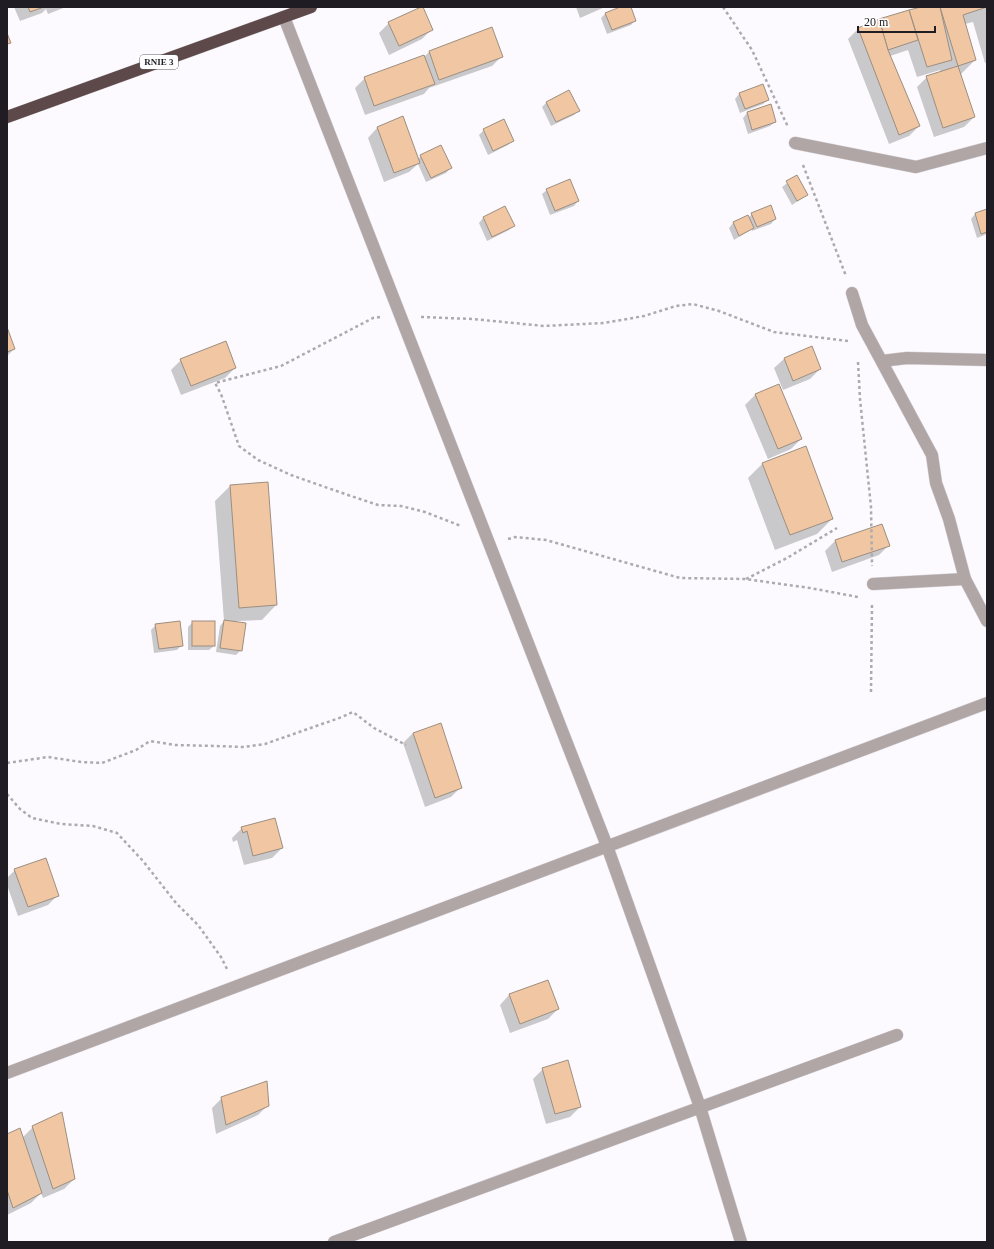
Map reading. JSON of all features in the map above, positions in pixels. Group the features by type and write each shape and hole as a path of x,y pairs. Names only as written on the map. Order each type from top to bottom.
{"highway":[{"name":"RNIE 3","path":"7,117 311,7"}],"street":[{"path":"284,17 607,846 700,1108 741,1242"},
{"path":"795,143 916,167 987,148"},
{"path":"852,293 862,325 932,454 936,483 949,519 965,579 987,621"},
{"path":"882,361 907,358 987,360"},
{"path":"873,584 965,579"},
{"path":"7,1073 987,703"},
{"path":"334,1242 897,1035"}],"path":[{"path":"723,7 752,50 795,143 852,293"},
{"path":"849,341 774,332 719,311 694,304 676,306 644,316 604,323 544,326 473,319 400,316 373,318 281,366 215,383 222,394 239,446 258,460 292,475 378,505 407,508 455,522 489,543 515,537 546,540 680,578 745,579 866,598"},
{"path":"858,359 860,399 871,507 873,584 871,692"},
{"path":"745,579 799,551 837,528"},
{"path":"869,601 872,604"},
{"path":"7,763 48,758 102,763 136,750 150,740 175,745 244,747 265,744 353,712 374,728 406,745"},
{"path":"7,794 20,809 32,818 61,824 93,826 117,833 143,861 176,903 198,925 221,957 235,987"}],"building":[{"path":"28,7 44,7 30,12"},
{"path":"423,7 433,30 399,46 388,22"},
{"path":"620,7 631,7 636,21 612,30 605,13"},
{"path":"921,7 940,7 952,60 927,67 909,10"},
{"path":"940,7 987,7 963,15 976,60 958,66"},
{"path":"909,10 918,40 888,50 879,19"},
{"path":"879,19 888,50 920,126 899,135 858,28"},
{"path":"492,27 503,57 439,80 429,51"},
{"path":"7,33 11,43 7,44"},
{"path":"424,55 435,84 374,106 364,77"},
{"path":"958,66 975,117 943,128 926,76"},
{"path":"763,84 769,100 745,109 739,93"},
{"path":"569,90 580,111 556,122 546,102"},
{"path":"771,104 776,122 752,130 747,112"},
{"path":"403,116 420,163 394,173 377,127"},
{"path":"504,119 514,141 493,151 483,129"},
{"path":"441,145 452,168 431,178 420,155"},
{"path":"797,175 808,195 797,201 786,181"},
{"path":"570,179 579,201 555,211 546,189"},
{"path":"771,205 776,219 757,227 751,213"},
{"path":"505,206 515,226 492,237 483,217"},
{"path":"987,209 987,232 981,234 975,213"},
{"path":"748,215 754,228 739,236 733,222"},
{"path":"7,327 15,349 7,352"},
{"path":"226,341 236,368 191,386 180,359"},
{"path":"812,346 821,369 793,381 784,358"},
{"path":"779,384 802,439 778,449 755,394"},
{"path":"806,446 833,519 790,535 762,463"},
{"path":"268,482 277,605 239,608 230,485"},
{"path":"882,524 890,546 842,562 835,540"},
{"path":"224,620 246,623 242,651 220,648"},
{"path":"180,621 183,646 159,649 155,624"},
{"path":"192,621 215,621 215,646 192,646"},
{"path":"441,723 462,788 435,798 413,733"},
{"path":"275,818 283,848 253,856 247,831 243,833 241,827"},
{"path":"46,858 59,896 28,907 14,869"},
{"path":"548,980 559,1009 520,1024 509,994"},
{"path":"568,1060 581,1107 555,1114 542,1068"},
{"path":"267,1081 269,1106 226,1125 221,1097"},
{"path":"62,1112 75,1179 53,1189 32,1126"},
{"path":"20,1128 42,1193 13,1208 7,1190 7,1134"}]}
